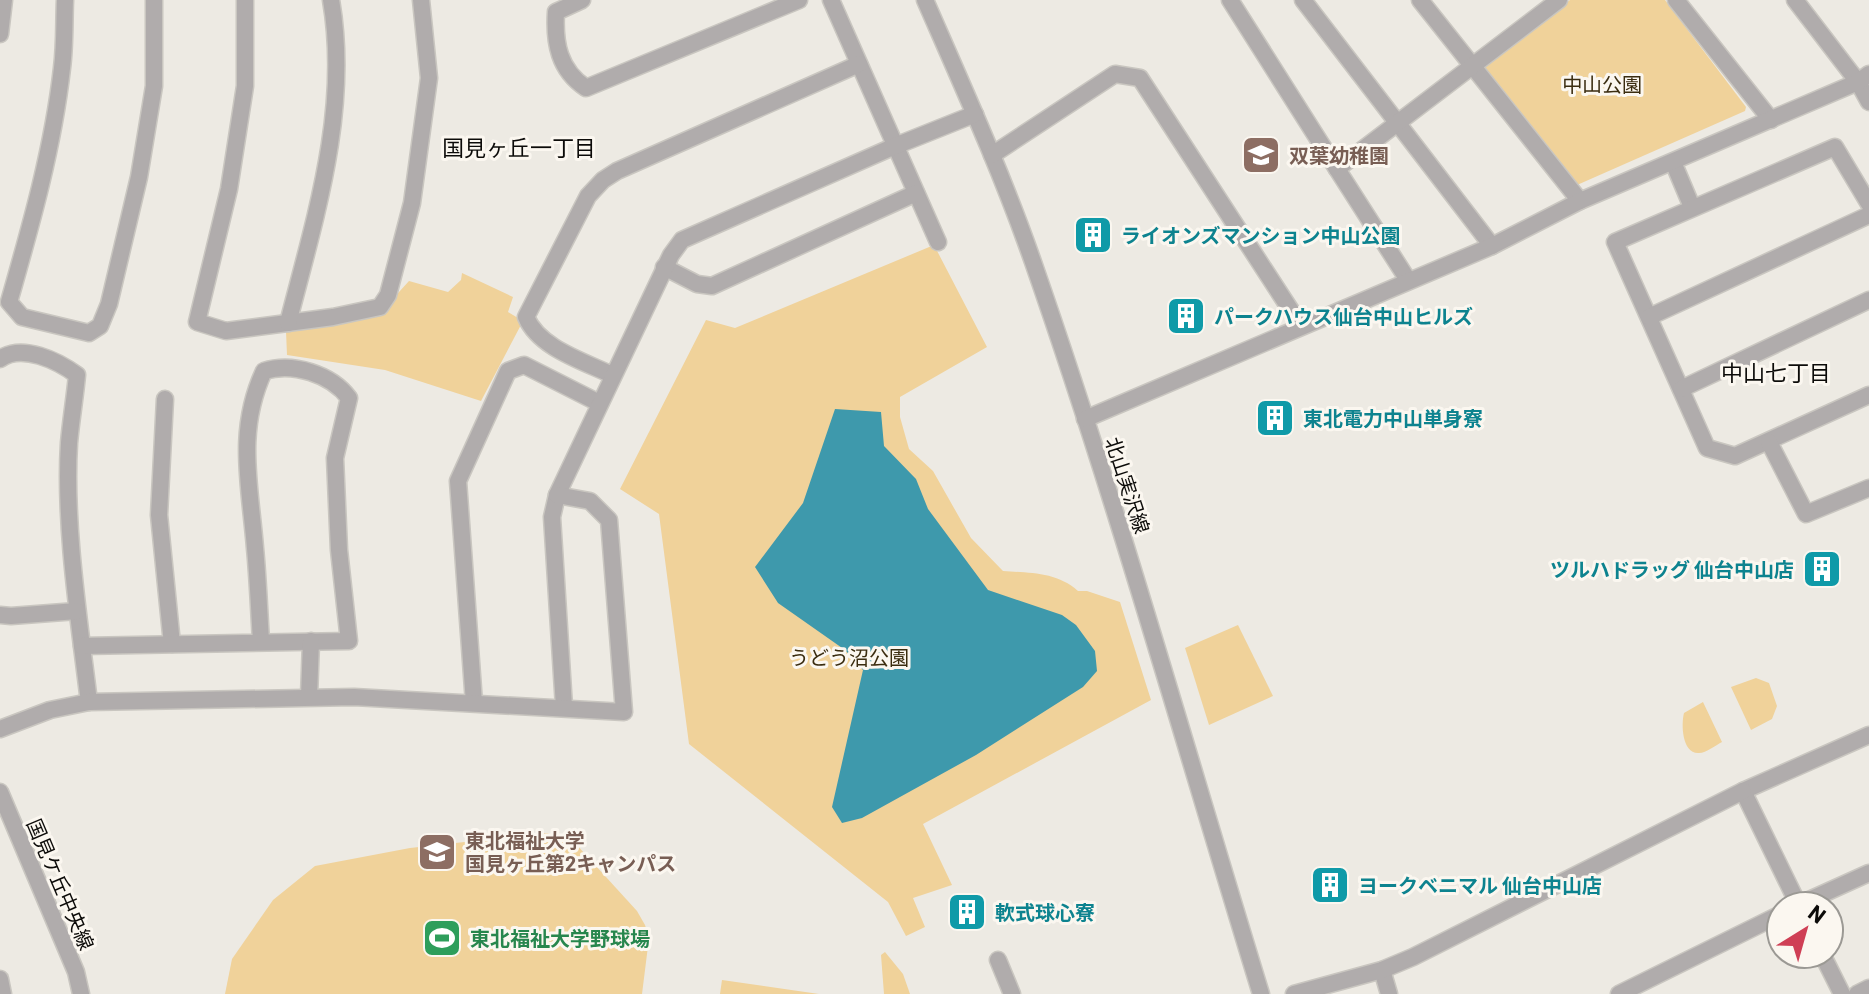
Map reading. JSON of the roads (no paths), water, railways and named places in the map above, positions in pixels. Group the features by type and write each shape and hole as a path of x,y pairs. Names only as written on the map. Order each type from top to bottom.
{"street":[{"path":"0,34 4,0"},
{"path":"65,0 62,65 54,125 35,210 9,302 22,317 89,333 100,326 109,304 139,177 154,86 154,0"},
{"path":"245,0 245,86 229,189 197,322 226,331 380,307 388,295 412,203 429,78 421,0"},
{"path":"288,323 322,190 333,119 338,39 331,0"},
{"path":"582,0 556,12 555,30 563,64 571,78 586,88 799,0"},
{"path":"831,0 938,242"},
{"name":"北山実沢線","path":"925,0 992,155 1033,261 1130,557 1261,994"},
{"path":"1230,0 1408,280"},
{"path":"1303,0 1492,246"},
{"path":"1420,0 1580,201"},
{"path":"1676,0 1771,120"},
{"path":"1795,0 1863,78 1869,102"},
{"path":"1337,169 1552,2"},
{"path":"612,375 542,340 531,330 526,317 588,196 617,171 859,64"},
{"path":"992,155 1115,74 1140,78 1301,326"},
{"path":"1085,419 1492,246 1580,201 1863,78"},
{"path":"564,707 552,517 557,495 664,267 682,240 975,114"},
{"path":"1869,204 1835,147 1615,242 1707,448 1735,456 1869,395"},
{"path":"1673,162 1692,207"},
{"path":"664,267 697,284 712,286 916,193"},
{"path":"1649,317 1869,215"},
{"path":"1681,389 1869,300"},
{"path":"0,359 3,355 26,353 61,363 77,375 69,444 70,503 77,611 89,702"},
{"path":"474,703 458,481 508,371 524,365 599,403"},
{"path":"82,646 349,641 339,550 335,458 349,398 339,384 307,371 278,367 264,371 252,397 245,458 261,641"},
{"path":"165,399 159,515 172,644"},
{"path":"1769,442 1806,514 1869,488"},
{"path":"0,729 50,710 89,702 354,697 624,712 609,520 590,501 557,495"},
{"path":"0,615 77,611"},
{"path":"309,697 311,641"},
{"path":"1294,994 1382,970 1413,957 1743,791 1869,735"},
{"path":"1743,791 1790,890"},
{"name":"国見ケ丘中央線","path":"0,792 76,972 81,994"},
{"path":"1832,890 1869,873"},
{"path":"1619,994 1765,922"},
{"path":"998,960 1012,994"},
{"path":"1382,970 1389,994"},
{"path":"1830,970 1842,994"},
{"path":"0,979 3,994"},
{"path":"1857,994 1869,988"}],"water":[{"path":"835,409 881,412 884,446 916,479 928,509 988,590 1062,615 1076,625 1095,651 1097,671 1083,687 976,755 862,818 842,823 832,807 863,670 845,650 778,603 755,567 803,503"}],"place":[{"name":"双葉幼稚園","path":"1261,155"},
{"name":"ライオンズマンション中山公園","path":"1093,235"},
{"name":"パークハウス仙台中山ヒルズ","path":"1186,316"},
{"name":"東北電力中山単身寮","path":"1275,418"},
{"name":"ツルハドラッグ 仙台中山店","path":"1822,569"},
{"name":"東北福祉大学 国見ヶ丘第2キャンパス","path":"437,852"},
{"name":"ヨークベニマル 仙台中山店","path":"1330,885"},
{"name":"軟式球心寮","path":"967,912"},
{"name":"東北福祉大学野球場","path":"442,938"}],"district":[{"name":"国見ヶ丘一丁目","path":"519,147"},
{"name":"中山七丁目","path":"1776,372"}],"park label":[{"name":"中山公園","path":"1602,84"},
{"name":"うどう沼公園","path":"849,657"}]}
